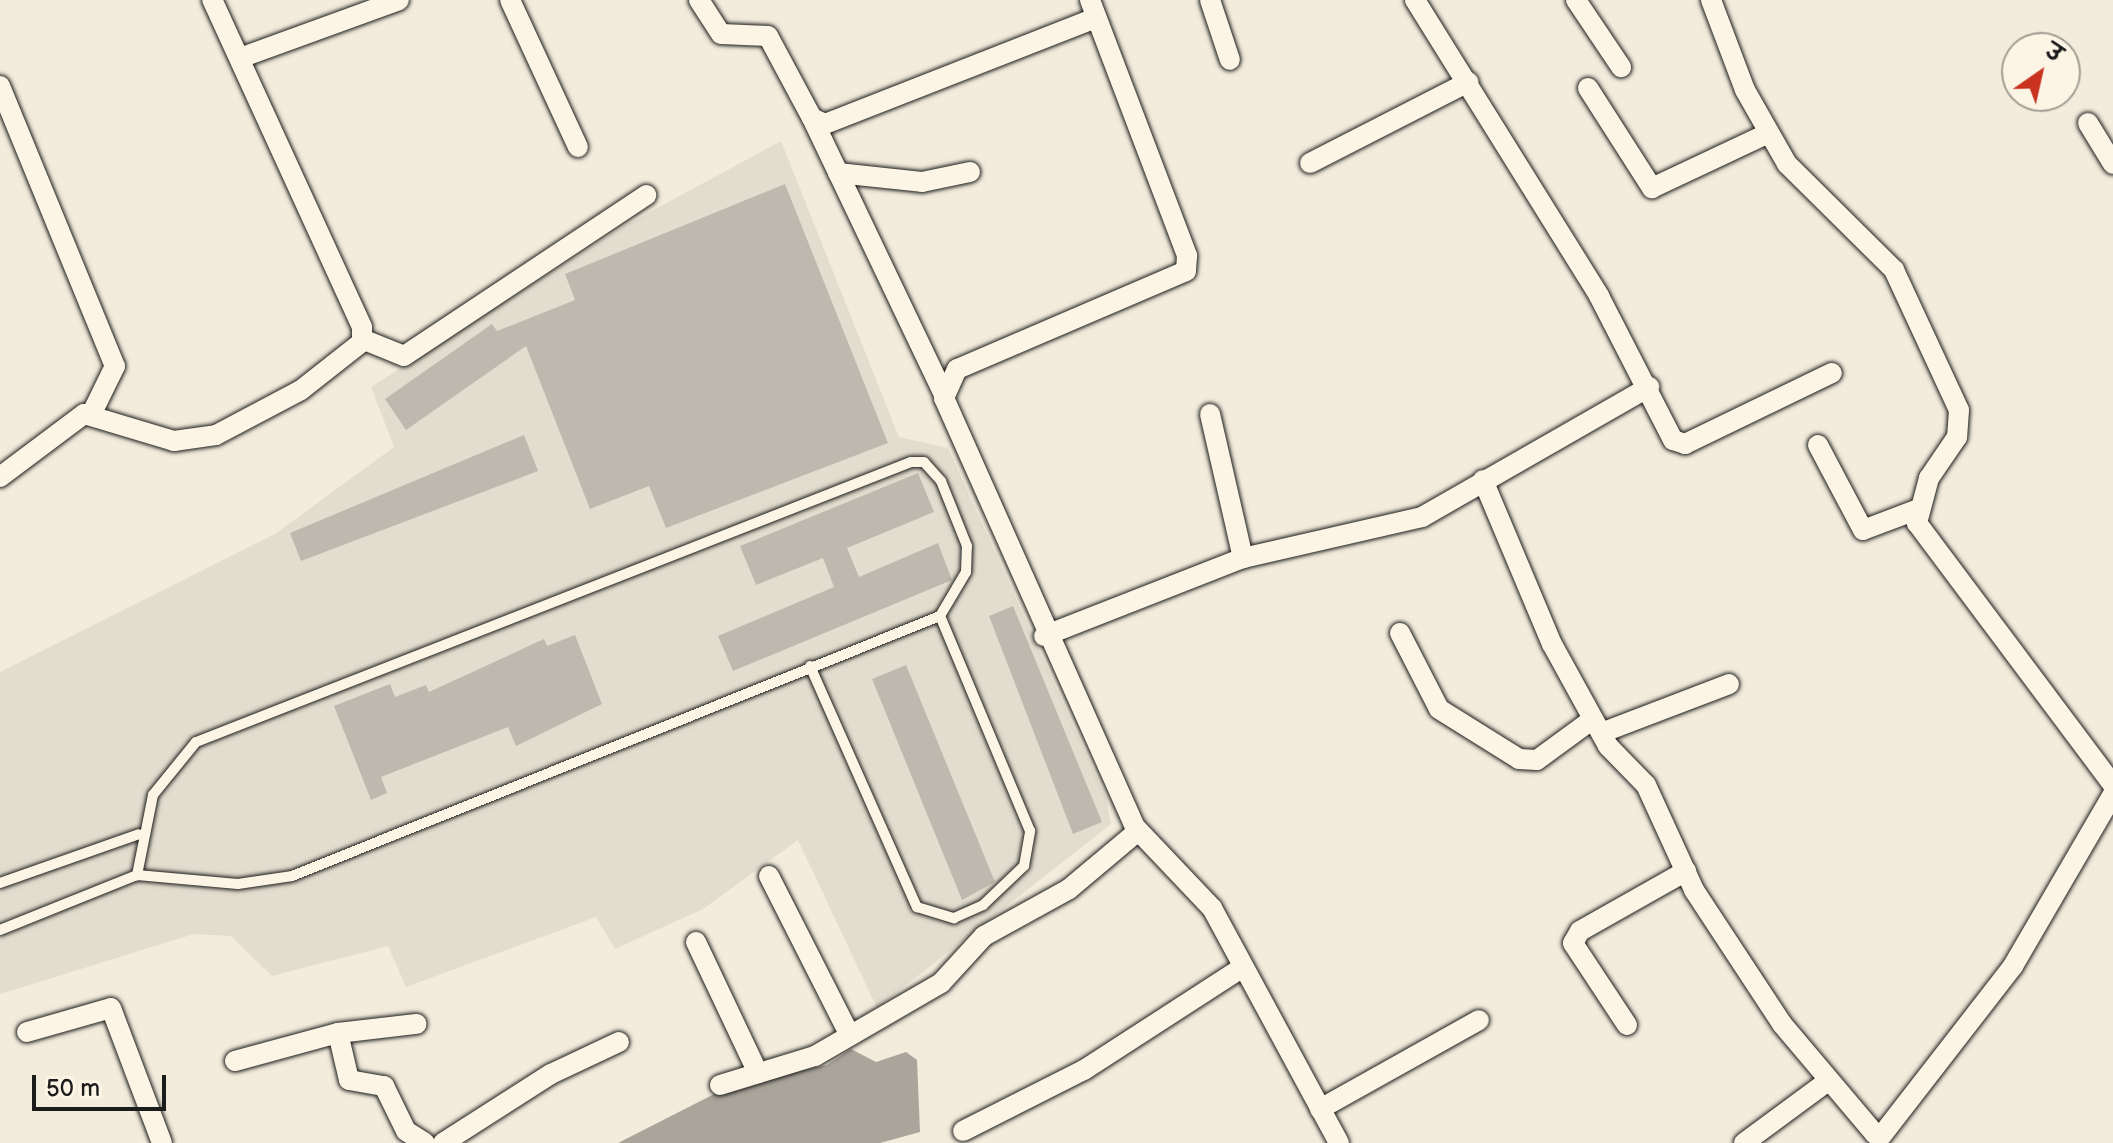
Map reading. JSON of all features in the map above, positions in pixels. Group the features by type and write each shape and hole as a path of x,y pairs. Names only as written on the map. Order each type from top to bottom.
{"street":[{"path":"212,0 362,339 404,356 646,195"},
{"path":"240,58 399,0"},
{"path":"510,0 578,147"},
{"path":"699,0 721,34 768,36 812,118 943,393 1044,636 1138,831 1203,895 1339,1143"},
{"path":"1210,0 1230,60"},
{"path":"1415,0 1468,82 1649,387 1673,440 1685,444 1832,373"},
{"path":"1576,0 1621,67"},
{"path":"1711,0 1769,133 1810,193 1894,270 1959,410 1957,437 1916,510 1917,523 2113,785"},
{"path":"812,118 825,124 1093,9 1187,256 1186,271 957,369 943,393"},
{"path":"1310,163 1468,82"},
{"path":"0,86 115,366 92,413"},
{"path":"1588,88 1652,188 1769,133"},
{"path":"2088,123 2113,164"},
{"path":"838,173 922,182 970,172"},
{"path":"0,477 74,417 92,413 174,441 216,435 301,390 349,357 362,339"},
{"path":"1044,636 1243,558 1422,517 1649,387"},
{"path":"1210,414 1243,558"},
{"path":"1818,445 1863,530 1916,510"},
{"path":"1483,480 1552,644 1597,726 1646,785 1686,871 1782,1024 1875,1134 1891,1137 2013,966 2113,794"},
{"path":"1400,633 1439,709 1519,759 1537,760 1597,726 1729,684"},
{"path":"720,1085 850,1036 941,983 984,936 1069,889 1138,831"},
{"path":"1627,1025 1573,943 1580,931 1686,871"},
{"path":"769,876 850,1036"},
{"path":"696,942 758,1073"},
{"path":"963,1131 1084,1070 1243,967"},
{"path":"27,1032 111,1008 162,1143"},
{"path":"1320,1109 1479,1020"},
{"path":"235,1061 338,1033 416,1024"},
{"path":"338,1033 349,1080 389,1090 406,1131 425,1143"},
{"path":"443,1143 551,1074 619,1042"},
{"path":"1744,1143 1828,1081"}],"lane":[{"path":"0,930 137,875 238,884 292,876 940,616 966,572 967,546 932,467 911,462 196,742 153,795 139,834 137,875"},
{"path":"810,666 917,907 954,918 983,905 1024,866 1030,831 940,616"},
{"path":"0,883 139,834"}],"shaded area":[{"path":"781,141 899,437 948,448 1106,798 1111,824 877,1008 798,840 703,909 615,949 596,917 406,987 388,946 272,976 231,936 194,934 0,994 0,672 275,534 394,447 371,387 624,226"},
{"path":"851,1049 876,1062 906,1052 917,1060 920,1132 880,1143 618,1143 728,1087 827,1065"}],"building":[{"path":"785,184 888,443 666,528 649,486 590,509 526,346 406,430 385,399 492,324 497,331 575,300 565,274"},
{"path":"524,435 538,471 301,561 290,533"},
{"path":"918,473 934,512 847,548 859,577 938,543 952,580 733,671 718,636 834,587 823,558 756,585 740,546"},
{"path":"1013,606 1102,822 1073,834 989,616"},
{"path":"575,635 602,704 516,746 508,727 381,777 387,793 371,800 334,706 390,684 395,697 426,685 429,692 544,639 547,646"},
{"path":"906,665 995,882 962,900 872,679"}]}
